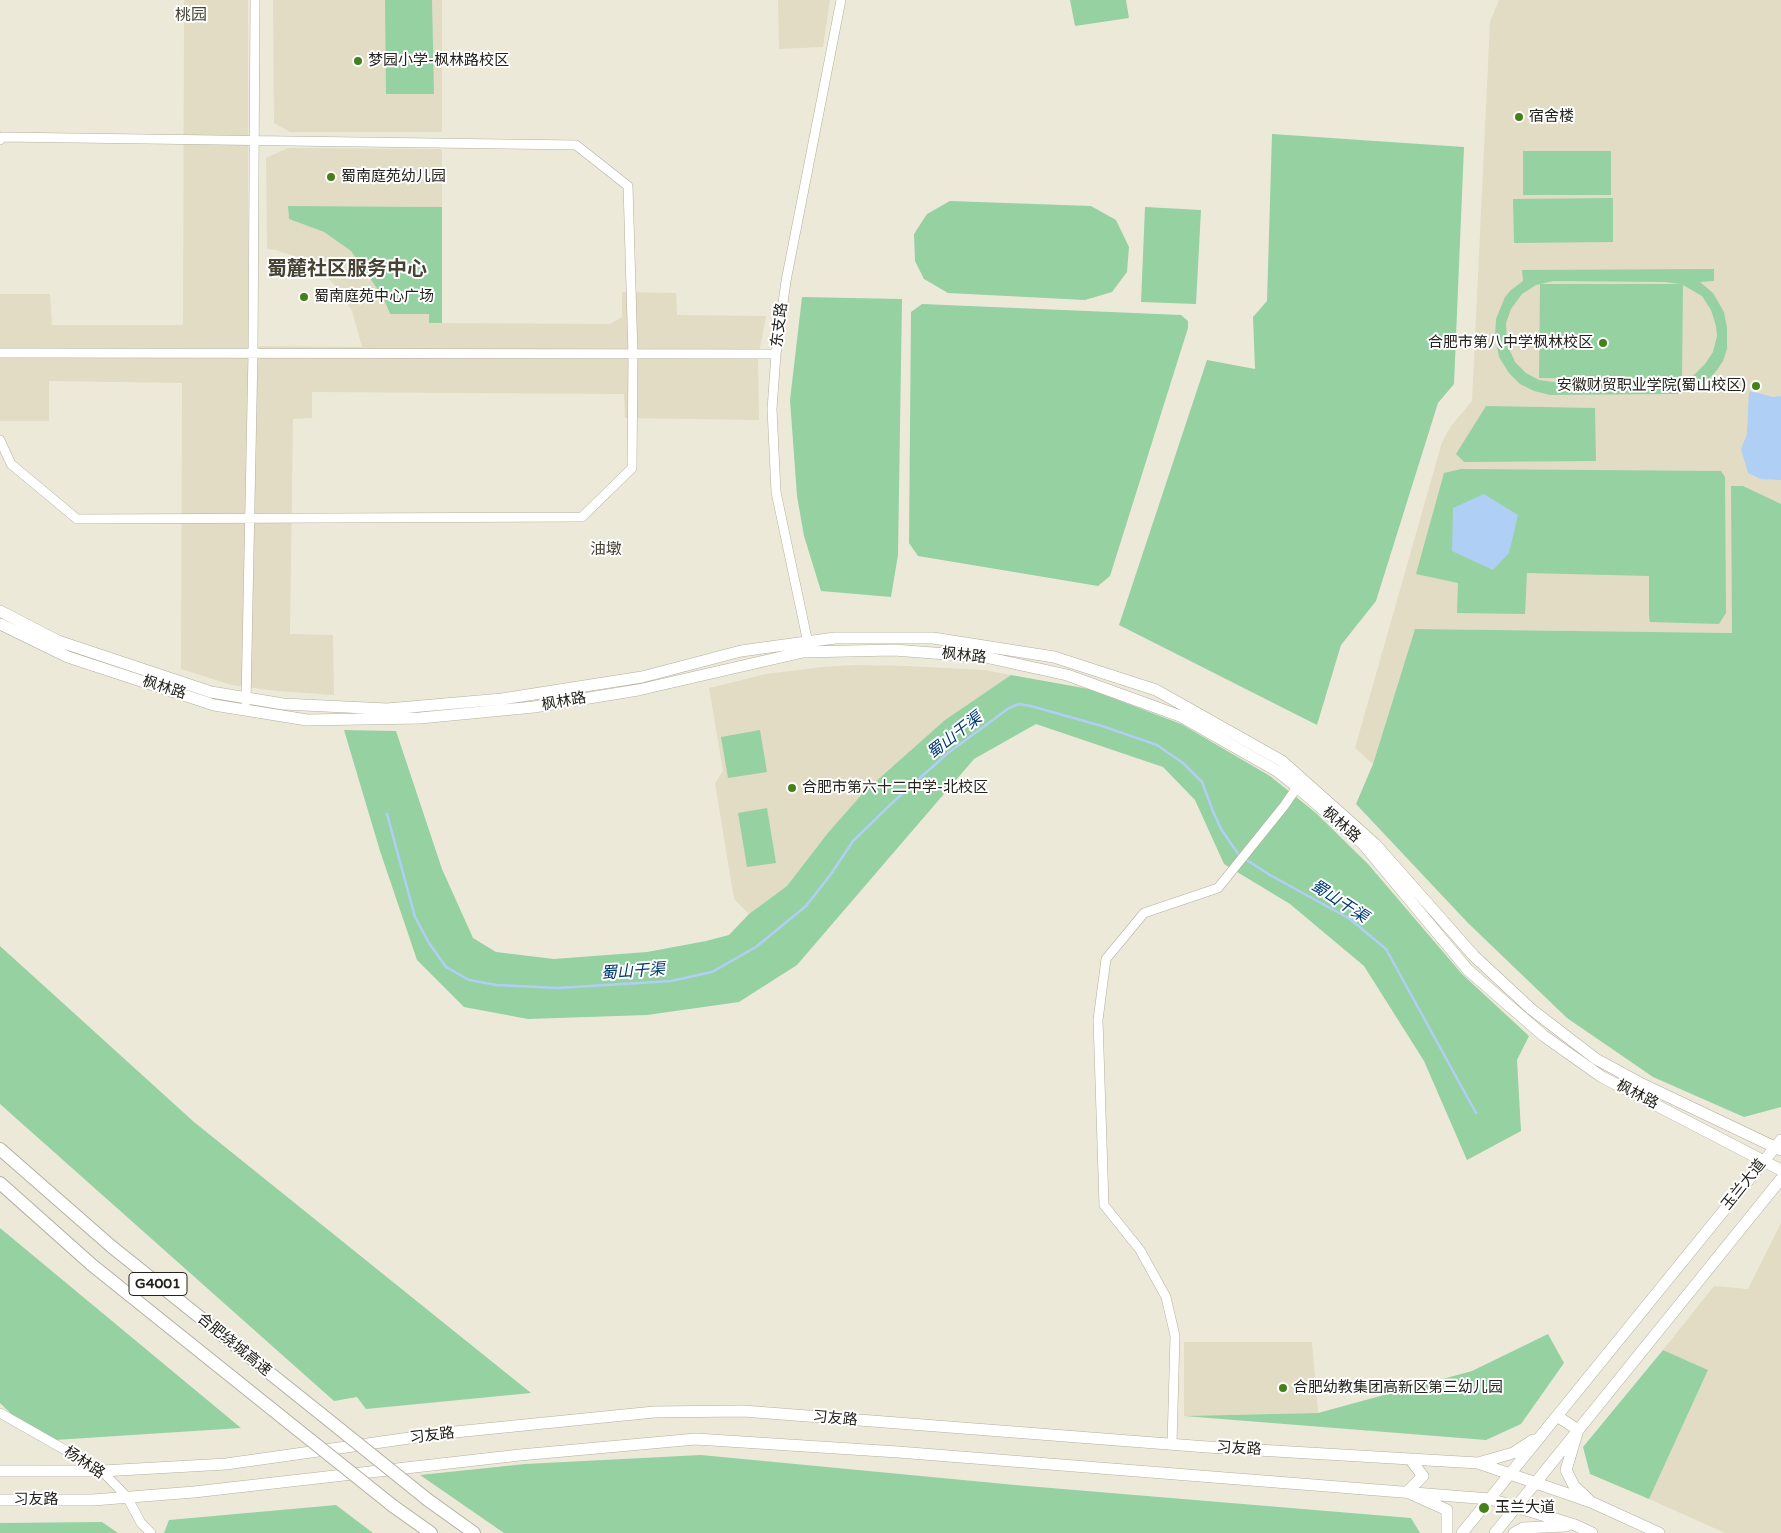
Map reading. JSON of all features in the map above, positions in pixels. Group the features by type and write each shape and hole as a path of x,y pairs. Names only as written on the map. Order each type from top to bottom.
{"highway":[{"name":"合肥绕城高速","path":"0,1149 112,1247 428,1500 474,1533"},
{"name":"合肥绕城高速","path":"0,1183 92,1265 393,1506 431,1533"}],"main road":[{"name":"枫林路","path":"0,611 58,642 246,704 307,720 420,718 534,708 638,690 794,654 835,638 933,638 1054,656 1156,690 1282,761 1300,782 1363,844 1468,970 1544,1036 1602,1077 1781,1170"},
{"name":"枫林路","path":"0,624 68,657 214,705 246,704"},
{"name":"枫林路","path":"808,647 894,650 985,657 1067,675 1180,716 1300,782 1375,844 1474,956 1531,1009 1596,1060 1642,1084 1779,1145"},
{"name":"玉兰大道","path":"1462,1533 1779,1145"},
{"name":"玉兰大道","path":"1495,1533 1781,1179"},
{"name":"习友路","path":"0,1471 102,1471 226,1464 445,1434 654,1412 743,1411 1172,1444 1478,1463 1591,1502 1659,1533"},
{"path":"1557,1416 1578,1430 1566,1470 1574,1486 1591,1502"},
{"path":"1478,1463 1512,1453 1543,1434"},
{"name":"习友路","path":"0,1500 127,1498 520,1455 696,1439 898,1452 1490,1499 1575,1525 1592,1533"},
{"path":"1410,1459 1423,1476 1408,1492 1447,1510 1447,1533"},
{"path":"1514,1533 1524,1528 1575,1525"}],"street":[{"path":"246,704 255,141 255,0"},
{"name":"东支路","path":"808,647 776,492 772,409 776,354 786,281 841,0"},
{"path":"0,140 2,138 576,145 628,186 633,355 632,468 582,517 77,519 11,464 0,440"},
{"path":"0,354 776,354"},
{"path":"1172,1444 1175,1336 1166,1297 1140,1250 1104,1205 1098,1020 1106,958 1144,914 1218,888 1284,806 1300,782"},
{"name":"杨林路","path":"0,1413 102,1471 127,1498 141,1523 151,1533"}],"shaded area":[{"path":"184,0 248,0 248,346 362,347 352,311 333,283 309,261 276,250 267,249 266,158 288,148 442,149 442,207 288,206 289,219 324,232 351,251 383,297 390,314 429,314 430,323 610,324 622,317 622,292 676,293 677,315 766,316 758,358 759,420 625,418 624,394 312,392 312,418 293,419 290,634 333,635 334,695 277,691 232,685 181,669 182,383 49,381 49,421 0,421 0,294 50,294 52,325 183,325"},
{"name":"梦园小学-枫林路校区","path":"273,0 442,0 442,132 290,132 274,123"},
{"path":"778,0 830,0 823,47 779,49"},
{"name":"合肥市第八中学枫林校区","path":"1499,0 1781,0 1781,753 1732,633 1415,629 1373,764 1355,748 1442,442 1451,426 1472,401 1490,22"},
{"name":"合肥市第六十二中学-北校区","path":"858,665 984,670 1011,675 945,720 827,834 787,886 749,914 734,899 715,783 723,771 709,688 766,674 822,667"},
{"path":"1781,1223 1781,1533 1725,1533 1649,1499 1708,1370 1663,1350 1714,1286 1748,1289"},
{"path":"1184,1342 1312,1342 1318,1413 1184,1416"}],"green space":[{"path":"385,0 432,0 434,94 386,94"},
{"path":"1070,0 1126,0 1129,18 1075,26"},
{"path":"1272,134 1464,147 1454,384 1438,403 1376,601 1341,645 1317,725 1119,625 1207,360 1255,369 1253,317 1267,301"},
{"path":"1523,151 1611,151 1611,195 1523,195"},
{"path":"1613,198 1613,242 1514,243 1513,199"},
{"path":"950,201 1091,206 1116,220 1129,247 1127,272 1112,292 1085,300 948,293 924,279 915,261 914,234 927,214"},
{"path":"288,206 442,207 442,323 429,323 429,314 390,314 383,297 351,251 324,232 289,219"},
{"path":"1145,207 1201,210 1196,304 1141,302"},
{"path":"1714,269 1714,281 1700,282 1713,293 1724,312 1727,328 1727,349 1723,361 1710,378 1692,390 1679,394 1550,395 1534,391 1520,384 1509,373 1499,357 1495,336 1496,319 1505,297 1523,281 1522,270","holes":["1553,281 1665,282 1681,284 1540,284","1540,284 1539,378 1682,379 1683,285 1702,296 1711,310 1717,336 1713,352 1705,364 1693,376 1673,383 1553,382 1539,380 1526,373 1515,362 1507,344 1506,323 1511,309 1522,294 1536,285"]},
{"path":"802,297 902,299 898,555 891,597 821,591 804,536 797,496 790,400"},
{"path":"922,304 1181,315 1188,321 1188,328 1110,576 1098,586 918,556 909,543 911,312"},
{"path":"1486,406 1595,408 1596,461 1464,462 1456,454"},
{"path":"1461,469 1721,471 1725,477 1726,613 1719,624 1650,622 1649,576 1527,573 1525,614 1457,613 1458,583 1416,574 1444,473"},
{"path":"1731,486 1743,486 1781,504 1781,1107 1744,1117 1653,1077 1567,1018 1468,923 1356,804 1373,764 1415,629 1732,633"},
{"path":"1011,675 1089,689 1181,724 1270,776 1316,813 1368,864 1462,974 1529,1036 1517,1060 1521,1131 1467,1160 1424,1061 1364,966 1290,904 1224,864 1195,800 1163,767 1036,724 974,759 797,965 739,1002 647,1015 528,1019 464,1007 417,960 380,851 344,730 396,731 442,869 473,938 496,952 554,959 647,952 729,935 749,914 787,886 827,834 864,792 945,720"},
{"path":"760,730 767,772 728,778 721,737"},
{"path":"767,808 776,863 747,867 738,813"},
{"path":"0,946 194,1122 531,1393 366,1409 357,1397 334,1401 0,1104"},
{"path":"0,1228 241,1428 39,1441 0,1403"},
{"path":"1548,1334 1564,1363 1521,1424 1486,1440 1184,1416 1318,1413 1472,1371"},
{"path":"1663,1350 1708,1370 1649,1499 1590,1474 1583,1447"},
{"path":"701,1455 1015,1485 1411,1518 1420,1533 504,1533 420,1475 525,1464"},
{"path":"336,1505 373,1533 164,1533 169,1520"},
{"path":"102,1522 118,1533 0,1533 0,1523"}],"water":[{"path":"1749,391 1773,397 1781,396 1781,480 1761,479 1748,473 1741,449 1747,434"},
{"path":"1484,494 1518,515 1509,553 1493,570 1452,551 1453,508"}],"waterway":[{"name":"蜀山干渠","path":"387,814 415,917 429,943 446,967 469,980 497,985 558,988 671,981 712,972 756,947 806,906 831,874 853,841 948,753 1009,708 1019,704 1031,706 1102,726 1157,745 1183,763 1202,782 1221,829 1239,855 1270,875 1350,919 1386,949 1476,1113"}],"place":[{"name":"梦园小学-枫林路校区","path":"358,61"},
{"name":"宿舍楼","path":"1519,117"},
{"name":"蜀南庭苑幼儿园","path":"331,177"},
{"name":"蜀南庭苑中心广场","path":"304,297"},
{"name":"合肥市第八中学枫林校区","path":"1603,343"},
{"name":"安徽财贸职业学院(蜀山校区)","path":"1756,386"},
{"name":"合肥市第六十二中学-北校区","path":"792,788"},
{"name":"合肥幼教集团高新区第三幼儿园","path":"1283,1388"},
{"name":"玉兰大道","path":"1484,1508"}],"district":[{"name":"桃园","path":"191,16"},
{"name":"蜀麓社区服务中心","path":"347,270"},
{"name":"油墩","path":"606,550"}]}
